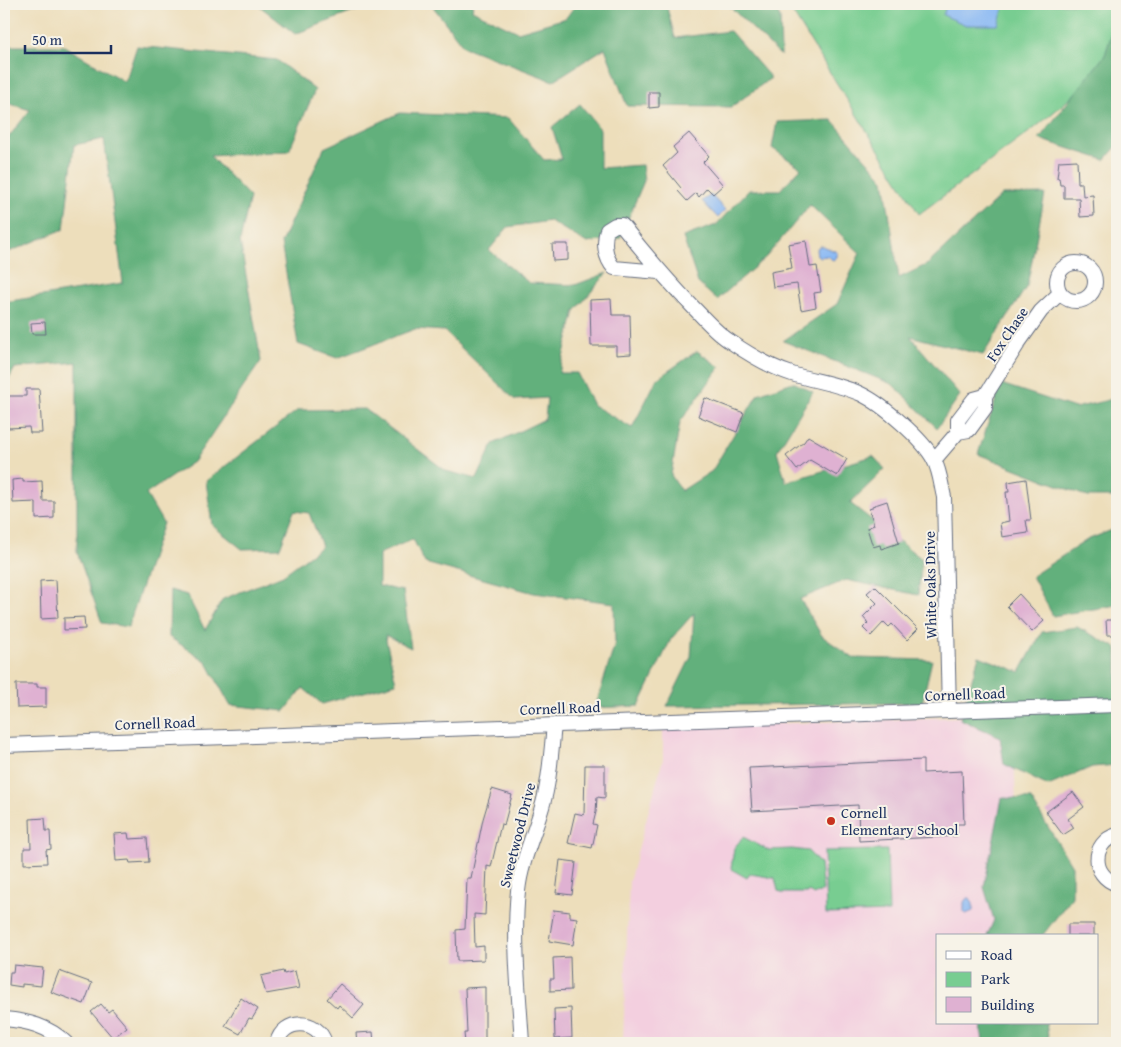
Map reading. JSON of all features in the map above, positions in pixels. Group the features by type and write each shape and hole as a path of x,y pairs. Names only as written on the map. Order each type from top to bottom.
{"street":[{"path":"659,272 728,341 775,368 848,389 876,402 900,422 934,460"},
{"name":"Fox Chase","path":"934,460 958,432 969,430 985,408 985,396 1019,342 1041,312 1060,293"},
{"name":"White Oaks Drive","path":"934,460 944,496 949,711"},
{"name":"Cornell Road","path":"4,745 1117,705"},
{"name":"Sweetwood Drive","path":"522,1043 517,940 518,890 527,853 543,806 549,776 554,724"},
{"path":"1117,834 1104,842 1100,847 1097,860 1100,872 1104,877 1117,884"},
{"path":"4,1019 34,1023 51,1031 66,1043"},
{"path":"276,1043 281,1033 298,1024 316,1029 325,1043"}],"shaded area":[{"name":"Cornell Elementary School","path":"1013,715 1020,934 936,934 936,1024 1023,1024 1024,1043 623,1043 629,882 663,759 663,728"}],"green space":[{"path":"257,4 374,4 295,34"},
{"path":"431,4 473,4 472,10 518,32 566,18 576,4 666,4 675,38 730,31 771,78 731,107 627,106 605,48 553,81 464,47"},
{"path":"727,4 771,4 780,17 781,56"},
{"path":"787,4 1117,4 1117,59 1036,127 919,214"},
{"path":"1117,17 1117,146 1105,160 1039,139 1105,55"},
{"path":"4,46 64,46 125,82 137,46 277,60 315,90 289,151 210,156 250,197 240,241 261,361 193,462 146,494 163,523 128,627 102,623 77,552 77,362 15,368 4,388 4,302 123,283 104,139 74,145 64,229 4,254 4,143 30,110 4,102"},
{"path":"580,104 600,129 600,168 642,165 644,181 620,238 587,243 550,221 508,227 489,250 529,283 575,285 607,273 575,311 559,373 577,373 593,405 632,428 657,379 697,351 720,367 680,422 671,475 681,491 712,471 758,394 793,382 813,392 777,451 786,482 873,456 885,469 850,503 922,559 918,595 846,580 800,599 822,636 853,658 932,660 922,703 667,706 691,657 694,613 671,639 639,706 595,708 615,644 614,603 534,593 425,563 413,539 379,554 379,586 403,591 411,648 385,635 396,683 322,704 303,688 285,711 230,705 206,661 169,637 170,590 187,595 205,630 223,599 283,575 322,546 309,513 294,511 280,548 242,549 212,525 206,481 298,410 365,409 446,471 477,479 493,444 545,419 547,398 515,400 444,331 415,329 337,358 298,344 281,243 324,148 400,113 508,118 544,160 562,159 552,127"},
{"path":"832,120 884,180 899,278 928,264 1002,195 1045,194 1027,286 983,355 910,336 960,395 937,428 892,384 783,341 837,304 860,253 810,205 766,257 717,300 698,283 683,237 716,225 749,190 780,190 801,168 772,148 777,122"},
{"path":"1001,384 1075,408 1117,398 1117,497 1088,497 978,454"},
{"path":"1117,528 1117,605 1053,616 1032,576 1087,540"},
{"path":"1077,627 1117,648 1117,765 1092,767 1048,786 1004,764 1000,737 960,719 979,656 1020,672 1042,632"},
{"path":"1002,798 1031,799 1072,866 1072,897 1044,934 988,934 994,920 984,887"},
{"path":"743,837 768,850 792,849 808,851 820,864 823,891 813,895 809,891 806,893 781,893 778,891 775,878 750,874 747,878 731,869 734,848"},
{"path":"887,850 889,912 826,914 824,851"},
{"path":"981,1024 1046,1024 1049,1043 983,1043"}],"water":[{"path":"947,4 1005,4 998,25 966,25 943,15"},
{"path":"711,195 725,210 718,218 702,201"},
{"path":"819,246 837,252 837,257 833,260 827,256 820,257 817,255 816,250"},
{"path":"967,898 970,898 973,903 973,911 966,914 964,912 964,902"}],"building":[{"path":"649,92 659,92 659,107 649,108"},
{"path":"689,133 709,156 703,162 723,185 713,194 707,188 699,197 696,193 687,201 678,191 681,188 663,166 677,153 673,147"},
{"path":"1077,160 1078,183 1082,183 1083,196 1093,195 1094,216 1080,217 1079,198 1064,198 1064,185 1060,185 1059,178 1057,178 1059,161"},
{"path":"806,241 810,267 817,266 821,292 814,293 816,307 801,310 797,284 773,287 771,272 792,268 788,244"},
{"path":"552,244 568,244 568,260 553,261"},
{"path":"611,299 612,315 630,315 631,354 616,355 616,346 591,346 590,300"},
{"path":"45,322 46,334 32,334 31,323"},
{"path":"26,389 39,389 42,433 30,433 29,427 8,428 7,396 26,396"},
{"path":"705,398 744,413 737,432 698,416"},
{"path":"808,436 847,459 837,476 810,460 797,470 786,456 804,442"},
{"path":"23,479 23,482 42,481 43,501 54,501 54,518 36,519 36,502 13,503 12,480"},
{"path":"1026,479 1031,520 1026,520 1028,533 1002,537 1000,523 1009,521 1006,492 1009,492 1008,482"},
{"path":"887,501 899,543 881,549 880,545 873,547 867,528 874,525 869,509 872,506"},
{"path":"56,580 58,618 41,619 40,581"},
{"path":"875,586 918,629 907,640 892,624 889,627 884,622 871,636 863,628 868,623 863,617 877,603 867,593"},
{"path":"1019,594 1044,621 1032,632 1007,606"},
{"path":"84,617 85,629 64,630 64,618"},
{"path":"1106,620 1117,620 1117,635 1107,635"},
{"path":"16,684 37,684 37,687 46,687 46,707 17,708"},
{"path":"923,760 923,773 962,771 964,824 957,824 957,836 859,841 858,805 752,811 749,768"},
{"path":"585,765 605,765 605,798 597,797 593,824 597,825 592,848 568,843 575,813 584,815"},
{"path":"492,789 512,795 504,825 501,824 491,867 487,866 485,915 474,914 475,947 484,946 484,960 457,961 456,930 465,929 467,878 471,878 483,819"},
{"path":"1073,792 1084,807 1068,819 1074,828 1063,835 1046,812"},
{"path":"45,818 46,831 50,831 51,849 46,850 47,863 24,864 24,848 31,848 30,819"},
{"path":"128,833 129,839 147,838 149,862 130,863 129,860 116,861 114,834"},
{"path":"560,860 576,862 572,895 556,893"},
{"path":"554,910 570,912 570,917 577,918 573,945 549,941"},
{"path":"1068,924 1094,924 1094,934 1068,934"},
{"path":"570,957 571,990 550,991 550,979 554,979 553,958"},
{"path":"14,965 43,968 41,986 22,984 22,987 9,985 10,972 13,972"},
{"path":"59,971 92,983 84,1004 51,992"},
{"path":"283,971 284,974 295,971 299,988 266,994 261,976"},
{"path":"340,984 364,1005 353,1018 339,1005 337,1008 327,999"},
{"path":"485,987 485,1043 465,1043 464,1033 467,1033 465,988"},
{"path":"241,998 258,1009 252,1019 249,1018 240,1034 225,1026"},
{"path":"101,1004 108,1012 112,1009 127,1027 113,1038 91,1012"},
{"path":"571,1008 572,1038 555,1039 554,1009"},
{"path":"373,1032 374,1043 357,1043 356,1033"}],"place":[{"name":"Cornell Elementary School","path":"831,821"}]}
